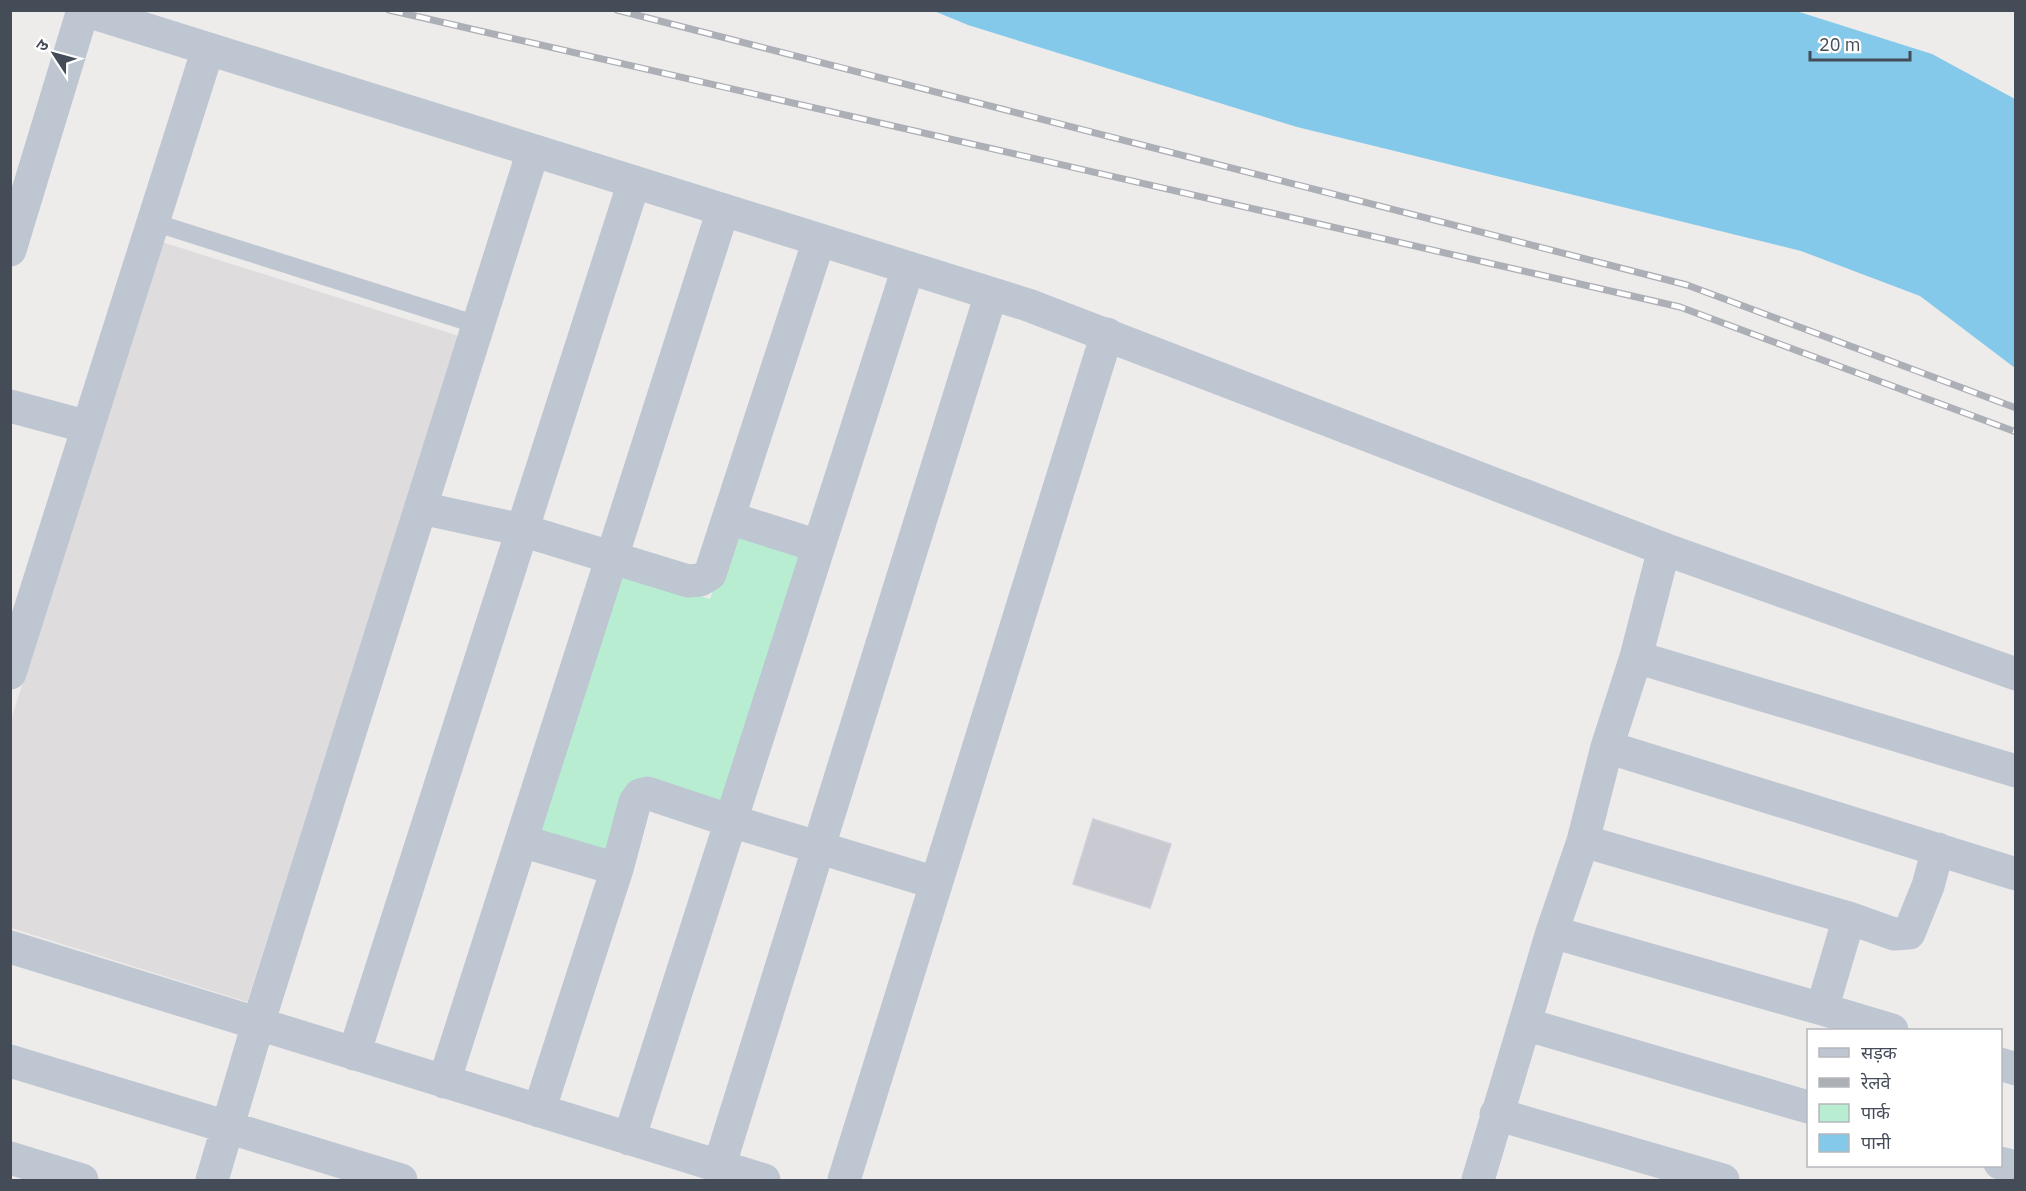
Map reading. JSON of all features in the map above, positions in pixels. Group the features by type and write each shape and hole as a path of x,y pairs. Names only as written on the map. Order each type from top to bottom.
{"street":[{"path":"10,250 84,10 991,294 1107,334 1664,549 2016,674"},
{"path":"10,673 207,49"},
{"path":"212,1180 258,1024 533,151"},
{"path":"354,1054 634,182"},
{"path":"444,1082 723,210"},
{"path":"421,508 522,530 688,581 700,580 710,574 819,240"},
{"path":"629,1139 908,268"},
{"path":"719,1167 991,294"},
{"path":"844,1180 1107,334"},
{"path":"10,406 88,427"},
{"path":"729,518 818,546"},
{"path":"1478,1180 1552,932 1583,842 1607,747 1636,657 1664,549"},
{"path":"1636,657 2016,771"},
{"path":"1607,747 2016,874"},
{"path":"539,1111 617,869 635,802 640,795 647,793 936,883"},
{"path":"521,841 617,869"},
{"path":"1583,842 1848,918 1894,934 1909,933 1928,886 1938,849"},
{"path":"1822,1009 1848,918"},
{"path":"1552,932 1889,1029"},
{"path":"10,947 764,1180"},
{"path":"1525,1024 1807,1106"},
{"path":"10,1061 401,1180"},
{"path":"1496,1114 1723,1180"},
{"path":"10,1158 82,1180"}],"lane":[{"path":"153,222 478,325"}],"shaded area":[{"path":"162,242 459,336 247,1002 11,928 11,720"}],"green space":[{"path":"734,527 807,550 725,810 637,782 612,859 534,834 617,570 710,599"}],"water":[{"path":"1793,10 1932,54 2015,99 2015,368 1920,296 1801,251 1297,127 968,25 934,11"}],"building":[{"path":"1093,819 1171,844 1150,908 1073,884"}],"railway":[{"path":"389,10 1680,307 2016,432"},
{"path":"617,10 1687,285 2016,408"}]}
